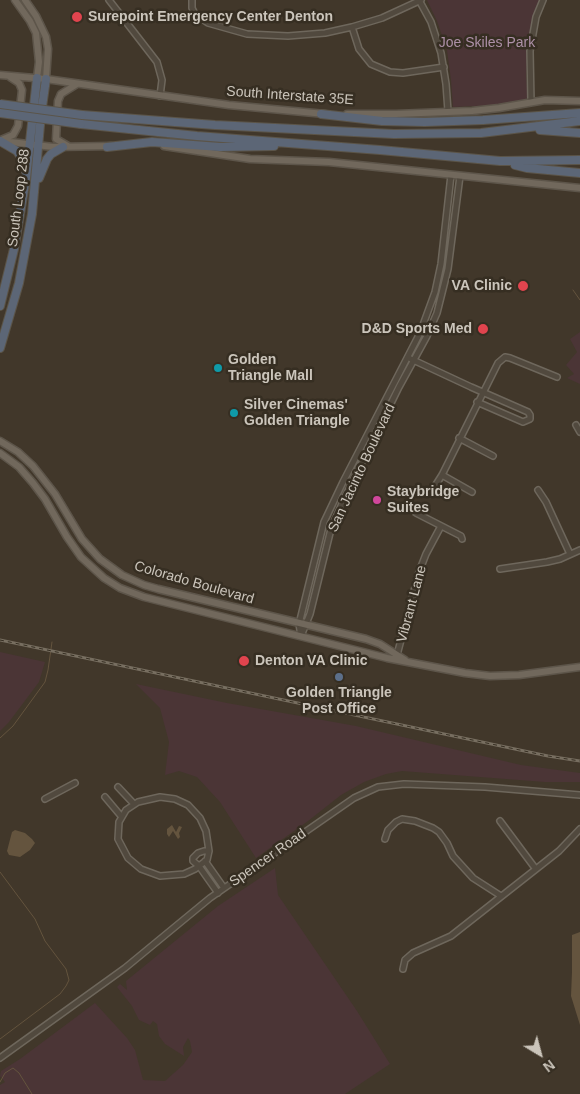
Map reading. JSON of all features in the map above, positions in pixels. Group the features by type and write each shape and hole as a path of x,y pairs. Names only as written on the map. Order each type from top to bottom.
{"highway":[{"name":"South Loop 288","path":"0,306 14,249 26,178 37,78"},
{"name":"South Loop 288","path":"0,348 18,287 32,214 46,79"},
{"path":"0,104 82,120 196,136 500,161 580,160"},
{"path":"0,113 82,120 394,134 481,133 580,121"},
{"path":"321,114 382,121 425,122 580,113"},
{"path":"522,129 580,133"},
{"path":"0,141 12,147 20,156 26,178"},
{"path":"107,147 152,142 220,147 320,146"},
{"path":"35,186 47,159 51,154 63,147"},
{"path":"500,161 527,168 580,173"},
{"path":"6,284 18,287"}],"main road":[{"path":"15,0 36,33 39,62 37,78"},
{"path":"25,0 36,16 46,37 48,49 46,79"},
{"name":"South Interstate 35E","path":"0,74 160,96 321,114 448,112 499,108 549,99 580,101"},
{"path":"0,141 16,130 23,95 21,86 8,76"},
{"path":"71,148 56,138 58,101 61,94 77,84"},
{"path":"0,141 71,148 157,145 257,160 329,162 580,188"},
{"name":"Colorado Boulevard","path":"0,441 18,452 28,461 56,494 80,536 94,553 122,575 138,582 299,624 366,639 380,644 406,660"},
{"name":"Colorado Boulevard","path":"0,452 33,483 81,557 96,571 120,588 144,597 386,658 406,660 444,670 490,676 536,674 580,668"},
{"path":"18,467 32,469 51,491 56,494"},
{"path":"70,542 80,536"}],"street":[{"path":"109,0 156,62 162,80 160,96"},
{"path":"192,0 192,8 199,18 208,23 246,34 303,35 352,26 382,18 420,0 436,35 444,67 448,112"},
{"path":"531,102 530,51 536,17 543,0"},
{"path":"352,26 359,49 371,64 390,72 403,73 444,67"},
{"name":"San Jacinto Boulevard","path":"301,636 299,624 324,522 420,333 435,292 441,264 451,174"},
{"name":"San Jacinto Boulevard","path":"301,636 307,625 334,524 344,499 427,336 443,295 460,176"},
{"path":"435,292 443,295"},
{"path":"430,494 498,363 504,357 556,376"},
{"path":"406,358 414,359 528,412 530,419 523,422 477,402"},
{"path":"403,364 410,367"},
{"path":"576,425 580,432"},
{"path":"459,438 493,456"},
{"path":"358,454 365,457"},
{"path":"442,474 472,492"},
{"path":"538,490 546,502 570,554"},
{"path":"416,513 461,536 462,539"},
{"name":"Vibrant Lane","path":"398,655 419,572 441,526"},
{"path":"500,569 547,562 580,550"},
{"path":"314,563 321,569"},
{"path":"312,570 321,569"},
{"path":"45,799 75,783"},
{"name":"Spencer Road","path":"0,1058 125,968 218,892 354,798 378,787 404,784 485,787 580,795"},
{"path":"118,787 134,804"},
{"path":"106,797 121,816"},
{"path":"160,797 175,799 188,805 203,822 206,831 209,851 205,861 184,874 169,876 154,875 141,869 128,858 120,844 118,828 121,816 134,804 160,797"},
{"path":"385,839 388,830 402,819 415,821 433,828 439,832 454,856 473,878 501,896"},
{"path":"500,821 535,868"},
{"path":"403,969 405,960 413,953 451,936 559,851 580,829"},
{"path":"209,851 204,851 195,856 193,861 199,866 218,892"},
{"path":"205,861 224,888"}],"green space":[{"name":"Joe Skiles Park","path":"427,0 540,0 534,18 528,50 526,77 528,95 526,100 498,105 453,107 447,50"},
{"path":"580,332 580,384 567,378 574,374 566,365 577,352 570,339"},
{"path":"0,652 45,662 39,682 0,731"},
{"path":"136,684 227,703 356,726 521,765 580,773 580,782 545,782 402,771 386,774 364,782 341,795 256,858 220,802 197,777 179,771 165,775 169,742 160,708"},
{"path":"275,868 278,895 357,1011 390,1064 345,1094 0,1094 0,1085 5,1082 0,1076 1,1071 95,1003 127,1038 135,1050 143,1080 165,1081 183,1065 192,1052 190,1041 188,1038 183,1047 184,1056 165,1044 159,1036 157,1024 153,1021 150,1025 139,1020 132,1006 117,987 120,984 127,990 126,981 218,906"}],"shaded area":[{"path":"172,825 176,832 179,826 182,827 178,839 173,831 169,837 167,834 167,829"},
{"path":"15,830 25,833 35,843 30,850 20,857 9,855 7,851 12,832"},
{"path":"580,932 580,1025 571,996 572,935"}],"waterway":[{"path":"573,290 580,300"},
{"path":"0,738 13,726 45,682 52,642"},
{"path":"0,872 35,919 45,941 66,969 69,980 60,994 0,1039"},
{"path":"0,1082 5,1073 13,1068 19,1073 32,1094"}],"railway":[{"path":"0,640 548,756 580,761"}],"place":[{"name":"Surepoint Emergency Center Denton","path":"77,17"},
{"name":"VA Clinic","path":"523,286"},
{"name":"D&D Sports Med","path":"483,329"},
{"name":"Golden Triangle Mall","path":"218,368"},
{"name":"Silver Cinemas' Golden Triangle","path":"234,413"},
{"name":"Staybridge Suites","path":"377,500"},
{"name":"Denton VA Clinic","path":"244,661"},
{"name":"Golden Triangle Post Office","path":"339,677"}]}
